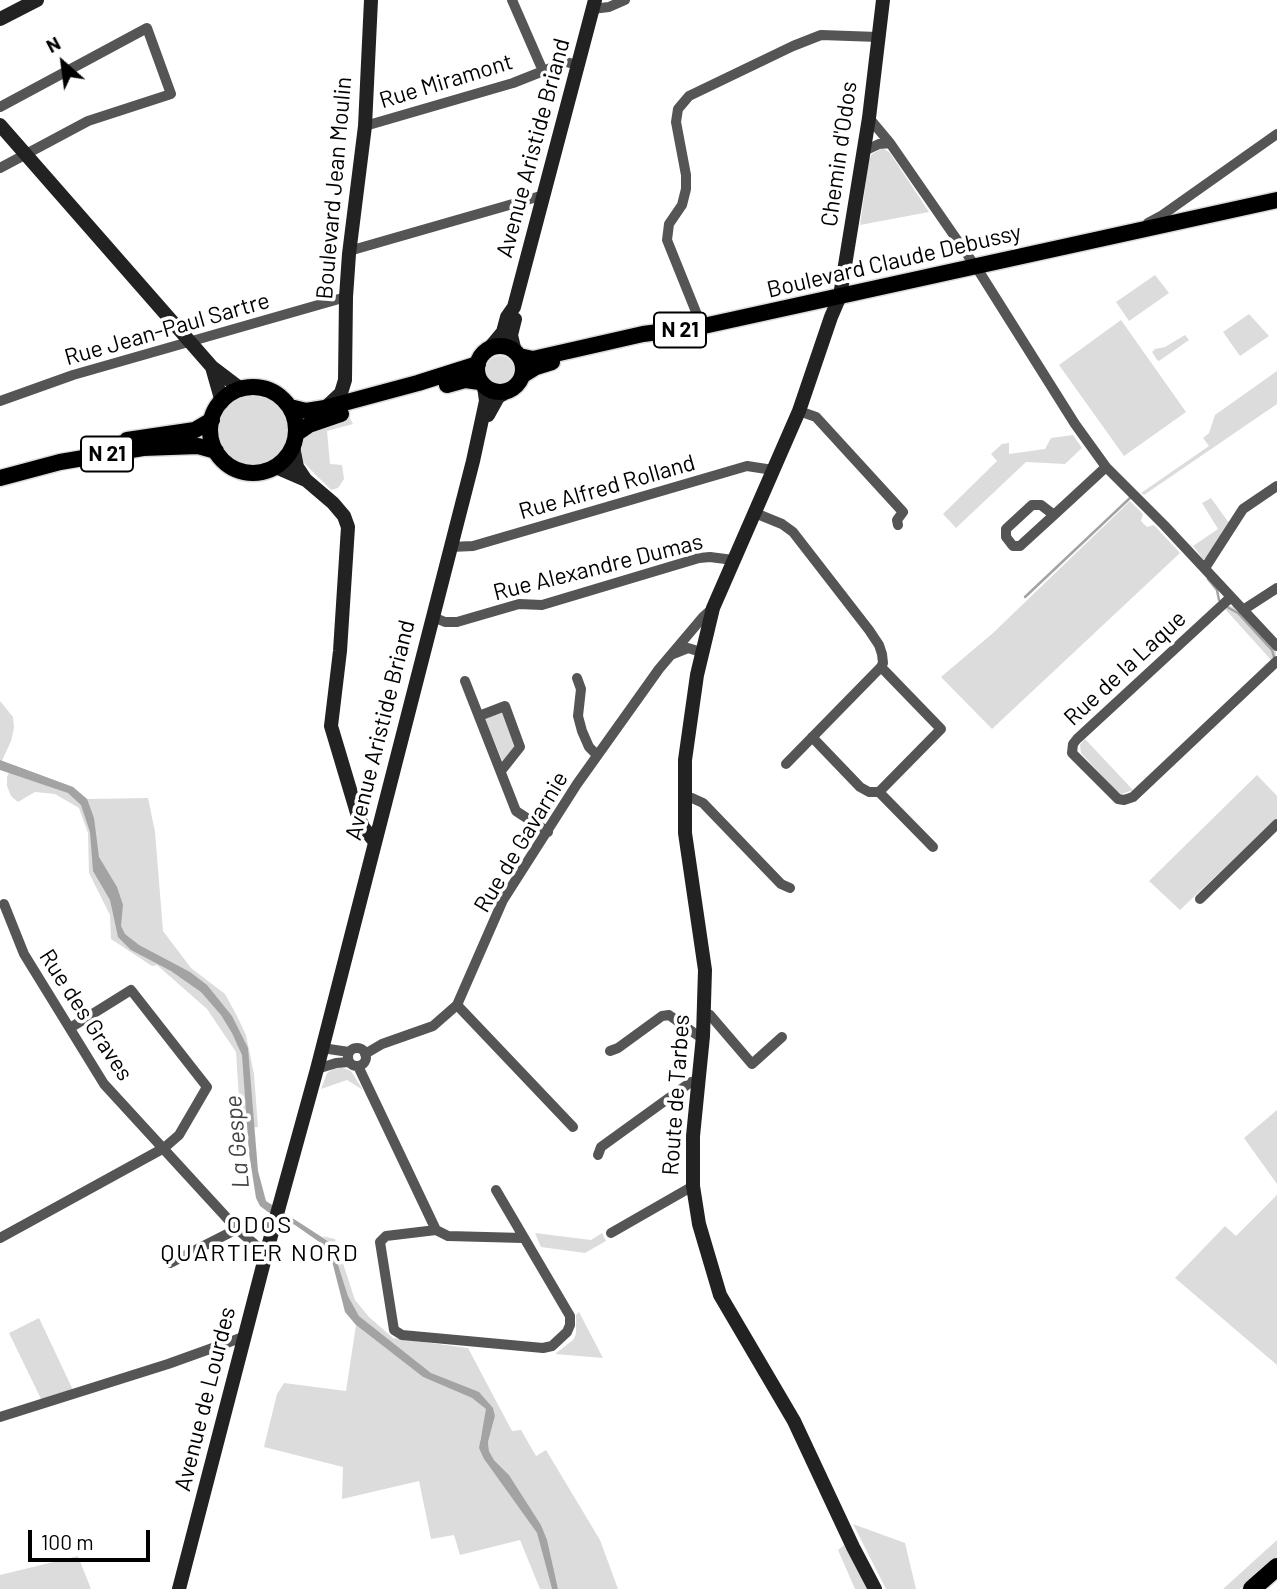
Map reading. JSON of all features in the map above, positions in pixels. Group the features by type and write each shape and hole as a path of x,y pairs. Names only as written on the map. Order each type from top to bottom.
{"highway":[{"path":"1252,1589 1277,1567"},
{"path":"1270,1589 1277,1583"}],"main road":[{"name":"Boulevard Claude Debussy","path":"977,269 1050,249 1277,200"},
{"name":"Boulevard Claude Debussy","path":"523,375 545,363 611,348 680,340 977,269 1277,207"},
{"name":"Boulevard Claude Debussy","path":"517,354 533,359 643,334 699,327 839,301"},
{"path":"295,440 294,416 290,407 268,390 255,387 241,390 222,401 212,420 211,430 216,451 222,460 241,471 264,472 276,467 286,458 295,440 309,425 330,417 465,380 482,384 494,392 515,388 524,369 517,354 505,346 488,350 478,364 482,384"},
{"path":"290,407 306,411 325,408 478,364"},
{"name":"N 21","path":"0,468 55,453 195,430 212,420"},
{"name":"N 21","path":"0,478 60,462 144,448 198,446 216,451"}],"street":[{"path":"0,19 37,0"},
{"name":"Boulevard Jean Moulin","path":"345,380 349,251 365,126 371,0"},
{"path":"512,0 543,71"},
{"path":"594,5 609,7 625,0"},
{"name":"Chemin d'Odos","path":"733,560 799,411 839,301 869,118 883,0"},
{"name":"Avenue Aristide Briand","path":"488,350 503,332 514,307 594,5"},
{"path":"0,107 147,27 171,94 88,121 0,168"},
{"path":"699,327 696,312 667,240 669,224 682,205 686,189 676,122 678,110 689,96 821,35 878,37"},
{"name":"Rue Miramont","path":"365,126 513,83 566,62 578,65"},
{"path":"869,118 890,143 977,269 1075,424 1106,467 1277,646"},
{"path":"0,125 212,367 241,390"},
{"path":"1050,249 1069,239 1149,222 1161,216 1277,134"},
{"path":"862,152 879,144 890,143"},
{"path":"349,251 544,195"},
{"name":"Rue Jean-Paul Sartre","path":"0,401 73,375 346,297"},
{"name":"Avenue Aristide Briand","path":"514,307 511,335 517,354"},
{"path":"212,367 222,401"},
{"path":"345,380 354,390 376,395"},
{"path":"325,408 341,393 345,380"},
{"name":"Avenue Aristide Briand","path":"317,1069 482,426 486,401 482,384"},
{"name":"Avenue Aristide Briand","path":"482,426 495,402 508,391"},
{"path":"799,411 816,417 903,512 897,520 898,525"},
{"path":"295,440 297,467 306,480 339,508 348,527 340,651 331,726 357,813 363,827 375,842"},
{"name":"Rue Alfred Rolland","path":"451,547 472,546 747,466 773,470"},
{"path":"276,467 306,480"},
{"path":"1054,515 1041,506 1032,505 1006,529 1006,537 1013,546 1020,546 1054,515 1106,467"},
{"path":"1205,568 1243,509 1277,486"},
{"path":"755,513 782,524 793,532 869,630 879,645 883,663 786,764"},
{"name":"Rue Alexandre Dumas","path":"433,617 445,622 457,622 519,604 542,605 699,558 733,560"},
{"name":"Route de Tarbes","path":"733,560 713,608 703,647 685,760 685,833 705,970 705,1014 693,1136 693,1186 699,1224 720,1295 794,1421 875,1589"},
{"path":"1243,610 1277,588"},
{"name":"Rue de la Laque","path":"1231,597 1077,739 1072,753 1118,799 1133,797 1277,661"},
{"name":"Rue de Gavarnie","path":"365,1054 382,1044 433,1026 457,1004 503,900 597,755 670,656 713,608"},
{"path":"687,635 694,635 703,647"},
{"path":"670,656 688,648 703,647"},
{"path":"879,792 940,729 881,667"},
{"path":"577,678 581,689 578,716 582,732 589,747 597,755"},
{"path":"465,681 516,811 548,832"},
{"path":"479,716 505,706 520,747 502,771"},
{"path":"812,737 860,787 869,792 879,792 933,847"},
{"path":"685,797 703,803 781,884 789,888"},
{"path":"1200,899 1277,824"},
{"name":"Rue des Graves","path":"4,904 23,954 104,1084 237,1228 266,1254"},
{"path":"0,1238 164,1148 179,1135 207,1087 131,990 69,1028"},
{"path":"457,1004 573,1127"},
{"path":"705,1014 710,1015 752,1064 782,1037"},
{"path":"610,1051 669,1015 697,1035 703,1036"},
{"path":"322,1047 352,1060 365,1062 365,1054 359,1048 354,1049 352,1060 436,1230"},
{"path":"317,1069 352,1060"},
{"name":"Avenue de Lourdes","path":"179,1589 317,1069"},
{"path":"598,1155 601,1147 691,1082 699,1080"},
{"path":"611,1233 693,1186"},
{"path":"496,1190 570,1316 567,1332 552,1346 543,1348 402,1335 394,1330 380,1242 386,1236 436,1230 448,1236 523,1238"},
{"path":"170,1263 237,1228"},
{"path":"0,1417 169,1364 246,1336"}],"shaded area":[{"path":"883,148 890,153 929,212 860,225 869,159"},
{"path":"1155,275 1169,293 1129,321 1116,302"},
{"path":"1249,314 1269,336 1240,356 1223,332"},
{"path":"1121,320 1186,412 1124,456 1059,365"},
{"path":"1185,335 1189,340 1157,360 1152,352 1155,349 1165,347"},
{"path":"500,356 510,360 514,370 510,380 500,384 490,380 486,370 490,360"},
{"path":"1277,371 1277,404 1144,495 1141,493 1209,446 1203,438 1209,433 1215,415"},
{"path":"261,395 280,405 288,417 288,445 280,457 268,465 247,467 228,457 220,445 218,424 228,405 240,397"},
{"path":"350,418 353,424 327,431 330,464 342,465 344,479 338,488 331,490 303,462 301,445 313,432"},
{"path":"1073,435 1082,448 1065,464 1026,462 956,528 943,514 997,461 991,454 1002,444 1009,443 1009,454 1045,449 1051,438"},
{"path":"1211,498 1229,523 1207,559 1203,559 1193,546 1218,529 1202,503"},
{"path":"1130,501 1143,514 1141,521 1147,527 1154,525 1180,553 992,729 941,677 993,633"},
{"path":"1234,607 1276,650 1276,657 1272,661 1225,609"},
{"path":"0,701 13,717 14,728 0,765"},
{"path":"503,712 515,745 503,762 485,719"},
{"path":"1085,739 1133,790 1121,794 1116,791 1081,753 1080,745"},
{"path":"0,760 73,787 87,799 94,818 99,857 117,887 123,905 121,926 125,934 207,985 232,1016 248,1048 258,1171 266,1201 331,1243 348,1296 359,1316 431,1373 479,1392 493,1408 495,1416 488,1442 489,1451 509,1475 541,1525 558,1589 552,1589 537,1533 479,1448 486,1409 472,1398 423,1377 356,1325 345,1312 332,1261 325,1246 295,1225 260,1206 256,1198 249,1153 242,1055 221,1015 201,992 171,971 131,950 118,937 110,900 93,871 90,832 81,805 68,793 0,770"},
{"path":"13,765 73,787 87,799 148,798 155,832 163,931 191,968 225,994 237,1016 246,1035 254,1074 258,1127 241,1129 236,1052 207,1009 157,965 152,966 111,939 110,915 89,873 88,833 79,808 55,794 35,792 18,802 11,796 7,786 7,777"},
{"path":"1257,775 1277,796 1277,818 1180,910 1149,881"},
{"path":"338,1066 351,1071 363,1090 347,1080 321,1089 327,1073"},
{"path":"1277,1110 1277,1184 1244,1138"},
{"path":"1277,1195 1277,1365 1175,1278 1225,1226 1236,1236"},
{"path":"535,1233 591,1240 602,1233 606,1241 585,1253 541,1247"},
{"path":"322,1236 335,1239 355,1300 369,1317 393,1338 468,1348 512,1431 521,1430 536,1456 546,1450 600,1540 618,1589 558,1589 541,1525 509,1475 489,1451 488,1442 495,1416 493,1408 431,1373 359,1316 348,1296 331,1243"},
{"path":"579,1312 603,1358 555,1354 573,1340 576,1334 576,1315"},
{"path":"39,1318 73,1390 42,1401 9,1333"},
{"path":"356,1325 423,1377 472,1398 487,1409 480,1440 484,1459 537,1533 552,1589 540,1589 520,1540 460,1555 454,1535 431,1539 419,1481 342,1499 343,1467 264,1447 277,1394 284,1383 346,1391"},
{"path":"853,1524 905,1543 916,1589 886,1589"},
{"path":"1277,1540 1277,1556 1240,1589 1223,1589"},
{"path":"844,1545 868,1589 855,1589 838,1550"},
{"path":"78,1556 91,1589 0,1589 0,1575"}],"waterway":[{"path":"1025,597 1130,498"},
{"path":"1208,579 1217,590 1219,600"},
{"path":"1227,607 1238,613 1272,650 1274,657"}],"district":[{"name":"ODOS QUARTIER NORD","path":"260,1239"}],"water label":[{"name":"La Gespe","path":"237,1142"}]}
